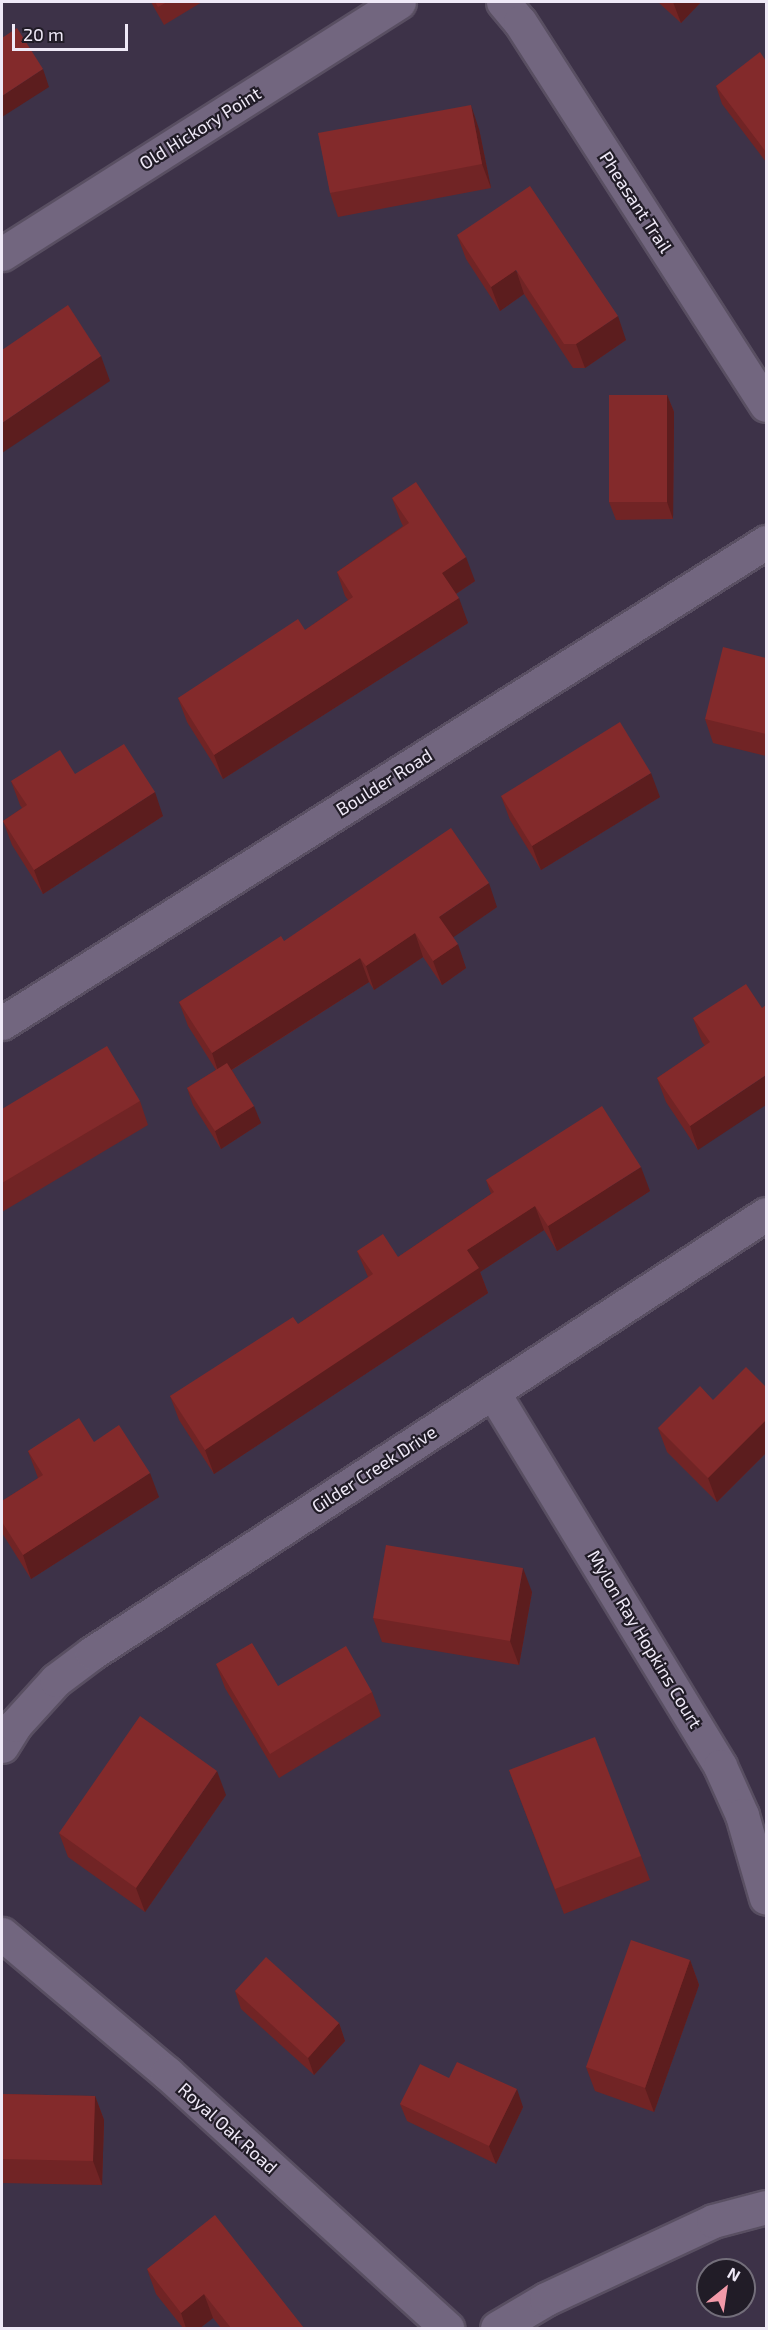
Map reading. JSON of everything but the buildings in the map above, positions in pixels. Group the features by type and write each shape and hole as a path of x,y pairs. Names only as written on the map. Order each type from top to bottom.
{"street":[{"name":"Old Hickory Point","path":"2,254 399,2"},
{"name":"Pheasant Trail","path":"503,2 520,22 766,405"},
{"name":"Boulder Road","path":"2,1023 766,542"},
{"name":"Gilder Creek Drive","path":"2,1746 56,1680 92,1653 432,1431 494,1394 766,1214"},
{"name":"Mylon Ray Hopkins Court","path":"494,1394 699,1726 742,1815 766,1898"},
{"name":"Royal Oak Road","path":"2,1934 176,2081 447,2328"},
{"path":"497,2328 546,2299 713,2221 766,2206"}]}
